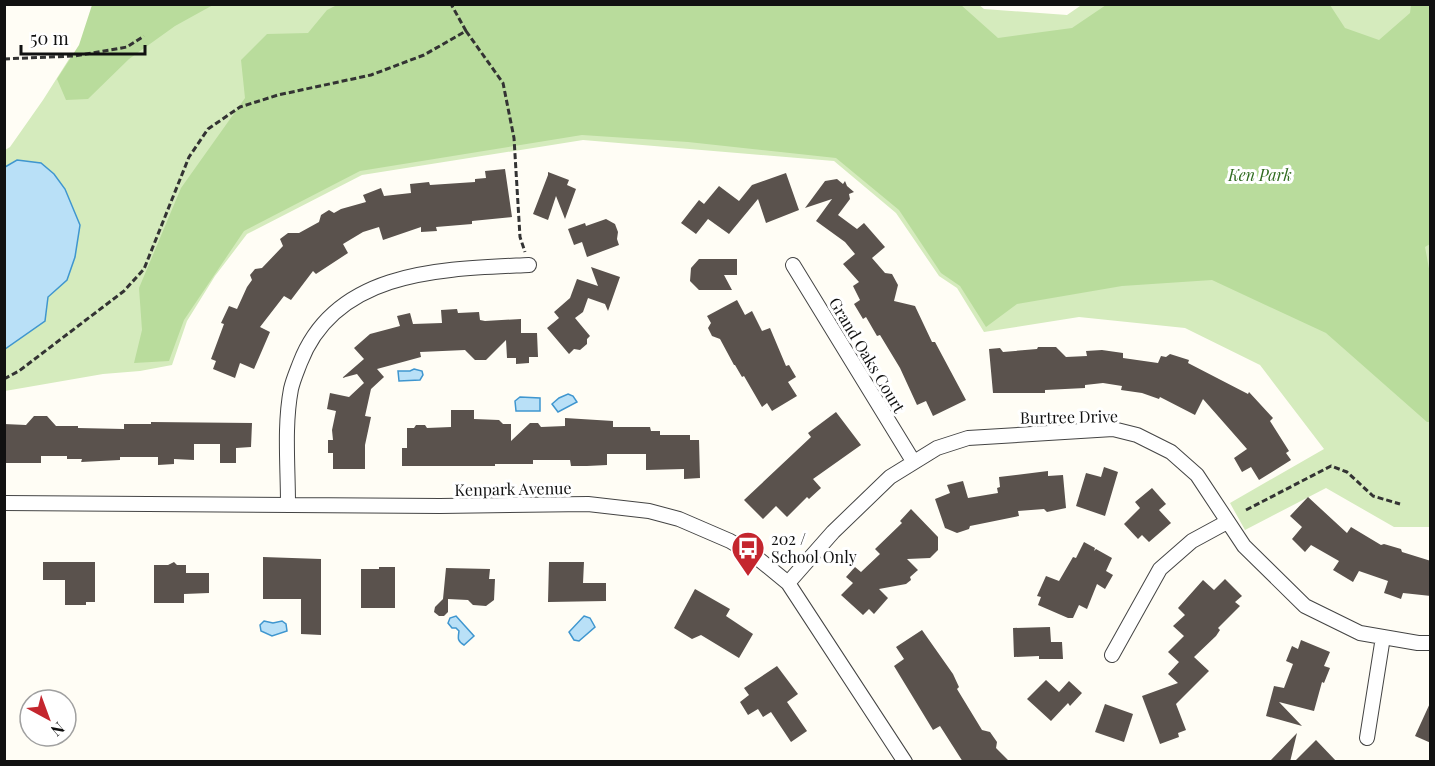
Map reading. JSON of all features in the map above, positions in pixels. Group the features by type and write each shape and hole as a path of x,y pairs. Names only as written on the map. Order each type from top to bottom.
{"street":[{"path":"288,504 288,430 291,388 307,345 331,315 363,291 414,275 529,265"},
{"name":"Grand Oaks Court","path":"793,265 913,461"},
{"name":"Burtree Drive","path":"788,583 833,532 890,477 937,448 968,438 1113,429 1137,435 1171,452 1197,475 1244,546 1305,606 1360,633 1418,643 1431,643"},
{"name":"Kenpark Avenue","path":"4,503 440,506 588,504 650,512 679,519 730,541 755,556 788,583 905,762"},
{"path":"1112,655 1160,569 1192,542 1227,522"},
{"path":"1367,738 1383,637"}],"path":[{"path":"451,4 466,31 503,83 514,138 520,237 529,265"},
{"path":"4,379 19,371 124,291 144,269 189,158 208,129 240,106 278,95 371,75 424,55 466,31"},
{"path":"4,59 75,56 127,47 144,36"},
{"path":"1246,510 1331,466 1347,472 1373,496 1400,504"}],"green space":[{"path":"92,4 213,5 175,26 129,59 88,99 66,100 57,79 79,45"},
{"name":"Ken Park","path":"978,4 984,9 1067,15 1083,4 1430,5 1430,527 1394,527 1326,488 1245,530 1230,503 1324,449 1260,365 1185,328 1079,317 984,332 957,288 939,276 896,213 834,161 583,140 362,175 247,234 215,276 187,321 172,365 5,391 5,150 10,147 69,59 141,5"},
{"name":"Ken Park","path":"337,5 961,5 998,38 1072,28 1106,5 1330,5 1345,28 1379,40 1410,13 1411,5 1430,5 1430,244 1425,247 1430,274 1430,422 1427,422 1326,333 1212,280 1122,286 1017,304 986,327 960,286 941,273 899,210 836,158 688,142 582,135 360,171 244,231 184,320 169,361 134,363 142,330 139,288 181,188 245,98 241,60 267,34 308,33 327,10"}],"water":[{"path":"17,160 41,163 54,174 65,189 80,225 75,257 67,280 48,297 45,321 5,349 5,167"},
{"path":"414,369 422,371 423,375 420,380 399,381 398,371"},
{"path":"568,394 573,396 577,402 558,412 552,404"},
{"path":"520,397 540,398 540,411 516,411 515,401"},
{"path":"456,616 474,636 464,645 458,639 459,631 448,623 450,618"},
{"path":"584,616 590,618 595,627 579,641 574,640 569,632"},
{"path":"264,621 273,623 282,621 286,624 287,631 272,636 261,631 260,625"}],"building":[{"path":"505,169 512,217 436,227 437,231 421,232 421,227 383,240 379,227 363,232 343,244 348,253 316,274 313,271 291,300 284,296 260,327 270,332 254,369 240,363 235,378 213,369 216,361 211,359 224,324 221,323 229,306 237,309 252,280 250,275 255,269 262,268 283,246 280,239 288,233 299,233 319,222 321,215 329,210 334,213 366,202 363,195 381,188 384,196 411,193 410,184 475,182 475,179 486,178 485,171"},
{"path":"548,172 569,180 567,185 576,189 565,219 556,196 548,220 533,214"},
{"path":"786,173 799,210 766,223 758,199 729,234 708,219 696,234 681,223 699,200 704,204 719,186 739,201 752,185"},
{"path":"837,179 843,184 845,181 854,192 849,194 850,199 838,215 857,229 864,223 885,247 872,258 885,273 892,274 898,285 894,301 915,306 932,342 935,342 966,400 933,416 926,401 917,405 900,368 880,335 877,336 866,317 863,319 854,304 860,300 853,286 859,282 843,264 855,254 845,242 816,221 832,199 805,208 825,181"},
{"path":"606,219 615,224 619,245 587,257 582,242 574,245 568,229"},
{"path":"699,259 737,259 737,275 724,275 732,290 699,290 690,281 691,268"},
{"path":"591,267 620,277 608,311 605,304 588,298 583,312 575,318 590,336 587,344 580,350 574,349 569,354 547,328 559,318 554,312 570,298 577,279 598,286"},
{"path":"737,300 745,315 752,311 762,331 770,328 786,366 789,365 796,377 788,382 797,396 772,411 767,403 762,407 720,339 712,336 708,328 711,323 707,316"},
{"path":"457,309 458,313 479,312 480,320 485,321 521,319 521,333 537,333 538,357 529,357 529,363 516,364 516,358 507,358 506,340 486,360 475,360 465,350 420,352 421,357 377,369 384,377 371,389 365,416 371,417 365,445 365,469 333,469 333,453 328,453 328,440 333,440 332,430 336,411 327,409 330,393 349,397 364,383 357,374 342,378 364,359 354,348 370,334 400,326 397,316 410,313 413,324 442,323 441,310"},
{"path":"1038,347 1056,347 1066,357 1087,356 1086,351 1102,350 1123,353 1123,358 1158,363 1161,356 1166,357 1170,354 1189,360 1188,363 1248,394 1249,392 1273,418 1270,421 1289,451 1286,453 1291,460 1259,480 1251,467 1242,472 1234,458 1247,449 1203,399 1195,415 1160,397 1159,399 1142,393 1121,390 1122,386 1103,383 1085,385 1085,388 1045,390 1045,393 993,393 989,349 1000,348 1003,352 1037,349"},
{"path":"451,410 474,410 474,419 499,420 503,424 511,424 511,441 530,423 538,423 541,427 565,426 565,418 613,421 613,427 650,427 651,431 660,431 660,435 690,435 690,440 699,440 700,478 684,479 684,469 646,470 646,454 607,454 607,465 587,466 571,466 570,460 533,460 533,464 495,464 495,466 402,466 402,448 407,448 407,428 414,428 416,425 425,425 427,428 451,427"},
{"path":"836,412 861,445 813,479 821,488 809,499 807,497 787,517 776,506 763,519 744,500 811,437 808,433"},
{"path":"34,416 47,416 56,426 78,426 78,428 124,429 124,424 151,424 151,422 252,423 251,447 236,448 236,463 220,463 220,444 194,444 194,460 174,459 174,464 158,465 158,457 120,457 120,460 81,462 82,459 67,459 67,456 41,456 41,463 4,463 4,424 26,425"},
{"path":"1104,467 1118,472 1105,516 1076,506 1086,473 1101,477"},
{"path":"1048,471 1048,476 1063,475 1066,508 1047,512 1044,509 1018,511 1019,516 970,526 969,529 957,533 945,528 935,499 950,493 947,485 963,481 968,498 998,493 999,477"},
{"path":"1152,488 1166,504 1159,510 1171,523 1149,542 1142,535 1138,539 1124,524 1140,508 1135,502"},
{"path":"1308,497 1347,533 1351,527 1381,545 1401,549 1402,552 1431,561 1431,596 1403,593 1401,599 1384,593 1388,581 1359,571 1353,582 1333,570 1339,561 1311,545 1305,552 1292,539 1302,527 1290,516"},
{"path":"911,509 938,537 938,550 930,558 907,559 918,570 910,577 911,580 906,584 879,589 888,598 874,614 869,609 863,615 841,595 853,583 846,577 855,567 861,572 880,554 875,549 902,523 900,521"},
{"path":"1084,542 1095,548 1094,551 1096,549 1112,558 1106,571 1113,575 1105,589 1097,584 1087,609 1079,605 1073,618 1038,605 1041,597 1037,596 1046,576 1059,581 1073,557 1076,558"},
{"path":"263,557 321,559 321,635 301,634 301,599 263,599"},
{"path":"43,562 95,562 95,602 86,602 86,605 65,605 65,580 43,580"},
{"path":"174,562 177,565 186,565 186,573 209,573 209,593 184,594 184,603 154,603 154,565 168,565"},
{"path":"549,562 584,562 583,583 606,583 606,601 548,602"},
{"path":"379,567 395,567 395,608 361,608 361,569 379,569"},
{"path":"446,568 490,569 489,579 495,579 494,600 486,606 473,605 468,600 448,599 448,612 444,616 439,616 434,612 435,607 443,599"},
{"path":"1225,579 1242,596 1235,602 1240,606 1218,628 1220,630 1216,636 1194,657 1209,671 1176,704 1186,730 1178,733 1179,737 1160,744 1142,696 1178,683 1168,674 1179,662 1168,652 1184,636 1173,626 1185,615 1178,608 1203,580 1214,590"},
{"path":"695,589 730,609 726,616 753,634 739,658 701,635 692,639 674,628"},
{"path":"1050,627 1051,642 1062,642 1063,659 1039,659 1039,656 1014,657 1013,628"},
{"path":"922,630 953,674 959,687 957,689 982,730 990,732 997,742 996,748 1010,762 963,762 940,726 933,730 894,666 904,659 896,647"},
{"path":"1301,640 1330,652 1324,666 1330,668 1324,683 1322,682 1314,711 1279,702 1302,726 1266,716 1274,686 1284,688 1293,664 1286,661 1292,646 1298,649"},
{"path":"777,666 798,694 787,702 807,731 791,742 771,712 763,717 758,709 748,715 740,702 749,695 744,688"},
{"path":"1046,680 1059,692 1069,681 1082,693 1070,706 1068,703 1051,721 1027,699"},
{"path":"1431,701 1431,743 1415,736"},
{"path":"1105,704 1133,714 1124,742 1095,732"},
{"path":"1297,733 1290,762 1269,762"},
{"path":"1316,740 1337,762 1294,762"}],"place":[{"name":"202 / School Only","path":"748,577"}]}
